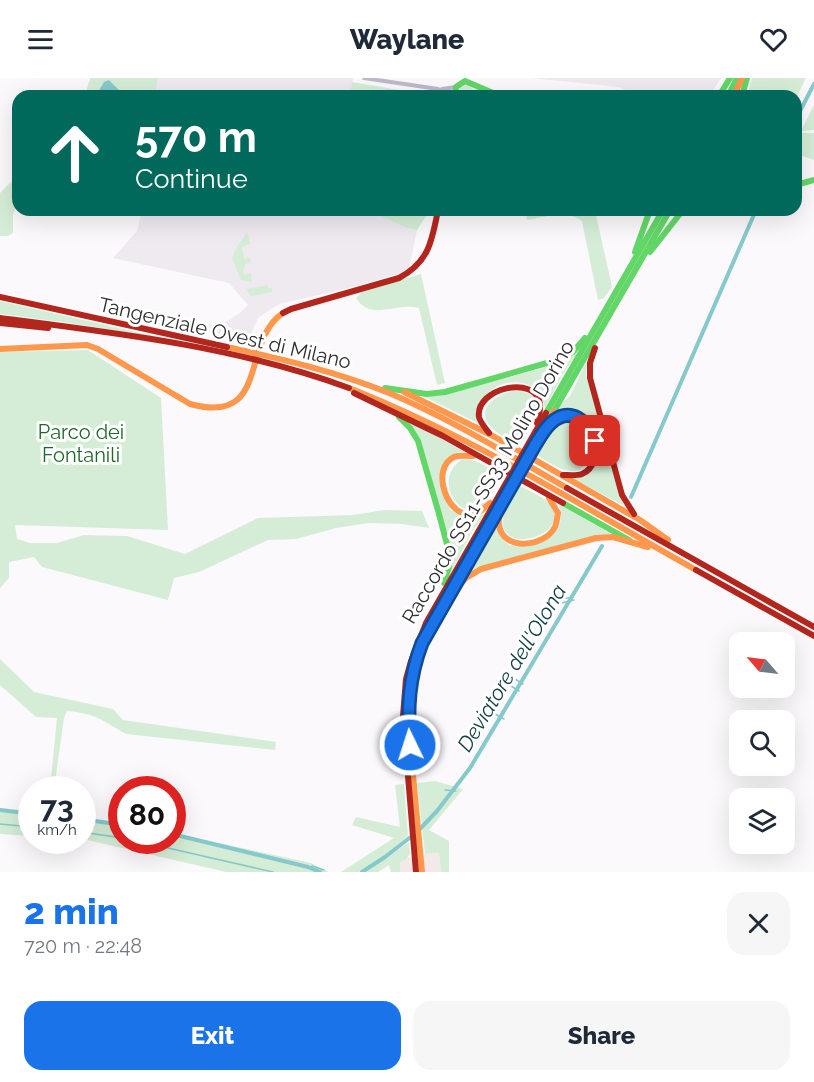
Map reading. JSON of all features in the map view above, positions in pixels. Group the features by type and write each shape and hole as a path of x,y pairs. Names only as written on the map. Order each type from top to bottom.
{"main road":[{"path":"459,83 465,81 474,86"},
{"path":"0,349 87,345 198,406 220,408 241,395 247,388 254,372 261,340 271,323 282,313 307,303 399,278 412,272 429,251 437,216"},
{"path":"629,268 648,216"},
{"name":"Raccordo SS11-SS33 Molino Dorino","path":"416,840 402,716 404,687 414,649 659,216"},
{"name":"Raccordo SS11-SS33 Molino Dorino","path":"531,445 667,216"},
{"path":"626,286 678,216"},
{"path":"0,292 33,303"},
{"path":"621,295 597,342 589,370 622,495 629,509 640,520"},
{"name":"Tangenziale Ovest di Milano","path":"0,297 296,362 369,385 457,426 814,627"},
{"path":"369,385 404,392 427,394 445,392 561,359 578,347 603,314"},
{"name":"Tangenziale Ovest di Milano","path":"0,318 123,335 229,356 290,369 371,395 430,421 814,636"},
{"path":"0,323 81,329"},
{"path":"332,382 436,432 629,540 665,553"},
{"path":"493,436 480,420 482,403 490,394 502,388 522,387 534,393 541,410 531,445"},
{"path":"404,392 493,436 640,520 691,558"},
{"path":"395,414 410,428 418,441 448,552 447,576 435,611"},
{"path":"531,445 556,419 573,416 585,422 595,441 596,457 593,465 578,476 557,473"},
{"path":"481,458 459,455 446,464 442,474 443,489 453,508 462,514 477,514 487,508 508,486"},
{"path":"508,486 499,512 498,524 507,540 518,544 531,544 543,540 556,529 558,513 546,494"},
{"path":"435,611 466,578 481,569 596,538 613,537 629,540"},
{"path":"416,840 416,872"},
{"path":"416,840 422,872"}],"street":[{"path":"364,78 438,89 459,83"}],"shaded area":[{"path":"158,78 353,78 351,90 156,90"},
{"path":"531,78 721,78 713,90 624,90 619,87"},
{"path":"141,216 380,216 417,230 409,269 405,272 279,304 258,318 248,340 194,330 202,325 224,323 248,305 229,283 113,258 137,231"},
{"path":"439,853 441,872 424,872 422,857 425,854"},
{"path":"409,857 413,858 414,872 400,872 400,861 405,861"}],"green space":[{"path":"90,78 158,78 156,90 119,90 109,80 100,90 87,90"},
{"path":"752,78 806,78 800,90 749,90"},
{"path":"352,82 399,90 351,90"},
{"path":"468,85 473,90 460,90"},
{"path":"814,105 814,130 802,131"},
{"path":"802,133 814,133 814,160 802,156"},
{"path":"12,181 13,233 8,236 0,236 0,193"},
{"path":"380,216 426,216 417,230"},
{"path":"526,216 548,216 527,220"},
{"path":"569,216 596,216 612,287 604,298 598,300 582,221"},
{"path":"247,232 250,244 242,247 244,259 250,258 251,262 245,264 243,269 244,275 251,273 252,282 241,280 232,258"},
{"path":"421,274 445,383 437,385 419,308 369,309 356,298 362,292"},
{"path":"268,285 268,288 272,288 272,292 251,296 244,287 247,289"},
{"path":"0,301 162,338 0,314"},
{"name":"Parco dei Fontanili","path":"88,350 161,398 168,530 15,525 17,539 30,543 57,543 84,535 127,536 185,554 258,518 353,515 384,510 422,511 429,528 369,523 336,528 296,539 268,540 199,572 174,578 168,600 42,567 34,557 9,562 9,578 0,588 0,352"},
{"path":"577,354 562,375 545,409 540,395 530,386 519,382 506,383 494,388 484,397 478,409 478,423 425,397 442,395 551,366"},
{"path":"587,361 586,375 619,496 625,506 573,479 589,473 596,464 599,454 597,435 593,426 578,413 567,411 555,415 557,407 570,396"},
{"path":"513,391 526,393 533,397 536,403 533,420 520,445 494,430 486,420 485,414 490,403 500,395"},
{"path":"570,420 587,434 591,456 580,469 567,471 538,456 553,428"},
{"path":"412,423 465,452 456,453 442,468 450,509 466,517 485,514 471,533 450,574 451,566"},
{"path":"463,459 479,463 502,476 488,501 476,510 467,510 459,505 449,487 449,477 453,467"},
{"path":"520,486 548,502 555,513 553,523 546,531 535,537 523,539 512,537 505,530 504,514"},
{"path":"559,504 611,534 461,577 485,541 488,530 495,519 502,538 507,543 513,546 526,545 553,535 560,520"},
{"path":"0,659 34,692 113,709 123,720 276,742 275,750 126,734 93,716 67,711 56,776 51,776 57,718 36,717 0,685"},
{"path":"435,781 463,789 429,830 449,841 449,872 441,872 439,853 425,854 417,783"},
{"path":"404,784 408,836 384,856 359,872 341,872 394,838 352,825 356,817 400,827 395,785"},
{"path":"0,808 18,810 18,835 0,834"},
{"path":"96,820 108,822 108,845 96,842"},
{"path":"186,836 311,863 329,872 226,872 148,854 186,854"},
{"path":"409,842 410,854 406,860 400,862 400,872 391,872 389,865 378,872 365,872"}],"water":[{"path":"109,80 119,90 99,90 104,82"}],"waterway":[{"name":"Deviatore dell'Olona","path":"802,107 814,84"},
{"name":"Deviatore dell'Olona","path":"631,497 753,216"},
{"name":"Deviatore dell'Olona","path":"418,831 437,811 470,768 602,546"},
{"name":"Deviatore dell'Olona","path":"562,599 573,597"},
{"name":"Deviatore dell'Olona","path":"561,603 574,600"},
{"name":"Deviatore dell'Olona","path":"515,679 523,684"},
{"name":"Deviatore dell'Olona","path":"511,686 519,691"},
{"name":"Deviatore dell'Olona","path":"495,714 504,719"},
{"name":"Deviatore dell'Olona","path":"445,790 456,791"},
{"path":"0,810 18,812"},
{"path":"96,821 108,823"},
{"path":"0,824 18,826"},
{"path":"96,834 108,836"},
{"name":"Deviatore dell'Olona","path":"362,872 412,836"},
{"path":"186,837 308,867 320,872"},
{"path":"186,852 273,872"},
{"path":"310,868 312,866 324,870"}],"traffic: fast":[{"path":"723,90 730,78"},
{"path":"731,90 737,78"},
{"path":"744,90 747,78"},
{"path":"456,90 456,87 465,81 486,90"},
{"path":"802,183 814,180"},
{"path":"635,252 648,216"},
{"path":"546,413 660,216"},
{"path":"554,411 667,216"},
{"path":"650,252 678,216"},
{"path":"385,388 427,394 445,392 561,359 573,352 585,338"},
{"path":"399,417 418,441 439,514 449,552 449,567 444,583"},
{"path":"563,503 629,540"}],"traffic: slow":[{"path":"737,90 742,78"},
{"path":"0,349 87,345 98,349 190,404 215,408 233,403 244,392 262,342 270,326 283,313"},
{"path":"227,347 309,367 389,393 502,450 567,488"},
{"path":"349,388 483,450 696,570"},
{"path":"404,392 493,436 640,520 668,540"},
{"path":"422,872 408,721 414,672 442,605 554,411"},
{"path":"473,456 456,456 447,463 443,472 445,493 457,510 465,514 475,514 490,503"},
{"path":"500,511 499,525 502,534 508,540 525,544 534,542 550,534 556,525 558,513 549,498"},
{"path":"454,591 466,578 481,569 596,538 613,537 648,547"}],"traffic: jam":[{"path":"283,313 399,278 409,272 428,250 437,216"},
{"path":"0,297 227,347"},
{"path":"0,318 177,343 264,362 349,388"},
{"path":"0,323 48,328"},
{"path":"595,348 590,363 590,378 622,495 634,514"},
{"path":"489,433 479,417 480,407 495,392 506,388 528,389 536,395 540,404 537,423"},
{"path":"354,393 443,436 563,503"},
{"path":"416,872 403,716 406,679 411,661 426,623 546,413"},
{"path":"549,425 565,415 575,416 590,429 594,439 594,460 590,468 580,475 563,475"},
{"path":"567,488 814,627"},
{"path":"696,570 814,636"}],"route":[{"path":"410,745 408,698 414,665 422,643 534,447 551,423 567,415 579,417 585,422 595,441"}]}
